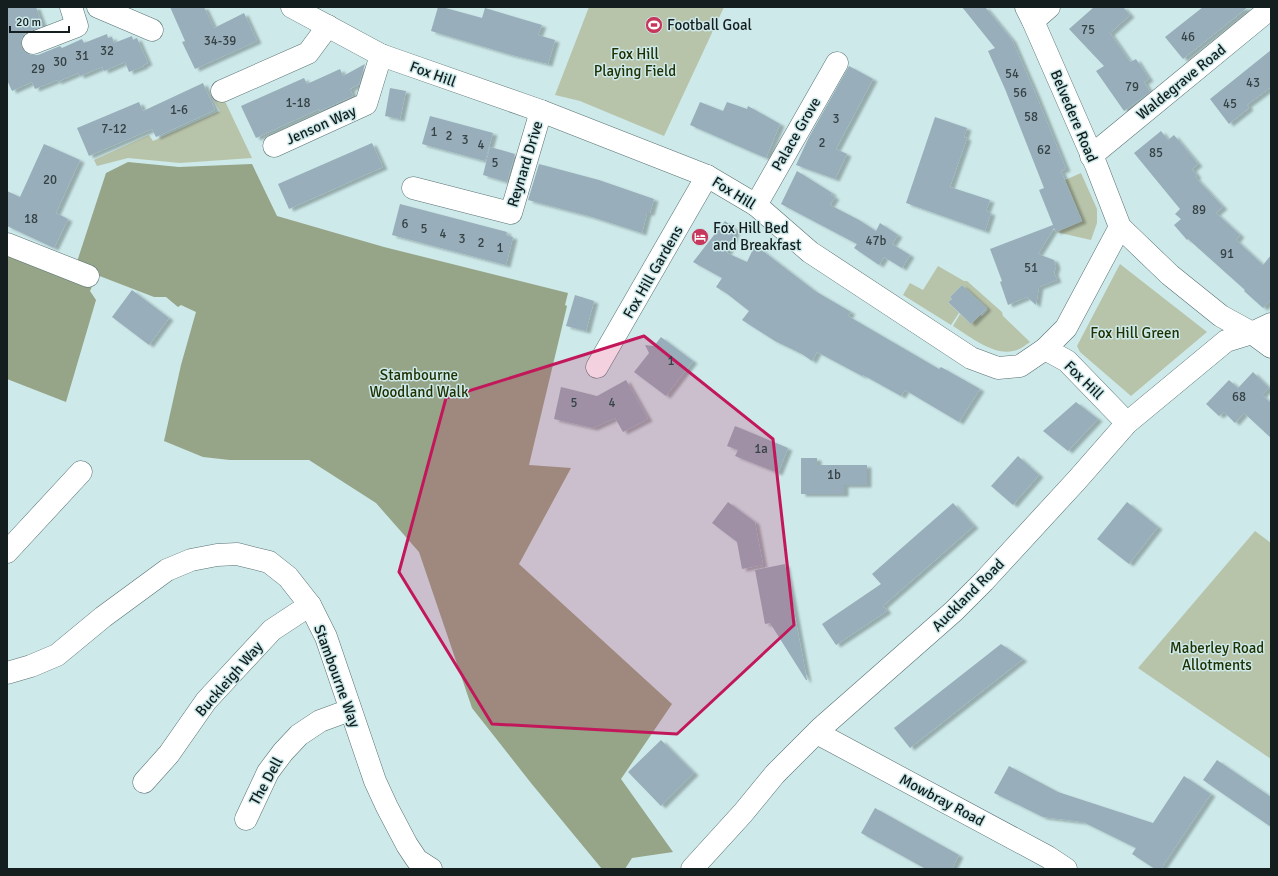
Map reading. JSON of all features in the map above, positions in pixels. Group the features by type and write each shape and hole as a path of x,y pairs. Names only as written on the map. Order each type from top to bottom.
{"street":[{"path":"33,43 77,26 71,7"},
{"path":"98,7 152,30"},
{"name":"Fox Hill","path":"292,7 381,56 541,111 707,176 756,205 810,252 971,358 998,368 1020,366 1045,349 1067,361 1127,422"},
{"path":"1030,14 1049,7"},
{"name":"Waldegrave Road","path":"1091,156 1271,8"},
{"name":"Belvedere Road","path":"1030,14 1120,227 1176,280 1221,316 1271,347"},
{"path":"222,91 308,53 328,26"},
{"name":"Jenson Way","path":"274,146 366,104 381,56"},
{"name":"Palace Grove","path":"756,205 837,63"},
{"name":"Reynard Drive","path":"413,188 510,213 541,111"},
{"name":"Fox Hill Gardens","path":"597,367 707,176"},
{"path":"1045,349 1066,328 1120,227"},
{"path":"7,244 88,276"},
{"name":"Auckland Road","path":"692,869 743,813 775,774 817,733 954,611 974,591 1077,480 1127,422 1226,341 1252,334 1271,324"},
{"path":"7,552 81,472"},
{"name":"Stambourne Way","path":"7,673 31,666 57,655 103,617 167,570 191,560 217,555 237,554 269,562 288,577 310,605 326,637 375,781 386,807 417,860 431,869"},
{"name":"Buckleigh Way","path":"144,782 169,754 206,701 272,630 310,605"},
{"name":"The Dell","path":"246,819 268,772 283,752 299,735 320,721 350,710"},
{"name":"Mowbray Road","path":"817,733 1048,857 1066,869"}],"highlighted area":[{"path":"644,336 773,439 794,625 677,734 492,724 399,572 446,398"}],"green space":[{"name":"Fox Hill Playing Field","path":"589,7 724,7 664,136 580,101 555,95"},
{"path":"221,93 252,158 180,163 128,158 97,166 94,160 149,135 153,141 220,111 211,95"},
{"name":"Stambourne Woodland Walk","path":"128,162 179,167 252,164 277,216 384,247 568,293 565,305 567,306 529,465 571,468 519,564 672,704 621,779 673,852 632,858 625,869 602,869 531,783 472,708 419,552 376,503 309,460 230,460 203,457 164,441 181,365 196,312 181,305 178,307 166,297 154,297 97,275 90,291 96,300 66,402 7,379 7,249 73,274 106,173"},
{"path":"1081,173 1097,209 1097,223 1091,240 1056,232 1082,221 1065,180"},
{"name":"Fox Hill Green","path":"1120,264 1207,332 1131,396 1080,352 1077,346"},
{"path":"938,266 964,281 967,281 1002,312 1003,316 1030,342 1020,349 1006,352 998,351 974,340 953,326 960,314 971,324 980,315 982,316 988,310 962,285 950,297 952,299 948,302 959,313 951,325 903,295 910,283 923,290"},
{"name":"Maberley Road Allotments","path":"1255,531 1271,543 1271,759 1138,668"}],"building":[{"path":"7,7 36,7 43,26 23,35 21,41 22,48 25,52 31,55 38,55 60,46 62,48 82,39 84,43 107,34 108,38 112,37 114,43 132,36 133,40 137,38 148,63 129,72 125,62 104,71 102,67 80,76 78,73 35,89 32,82 12,91 7,80"},
{"path":"170,7 204,7 214,28 244,13 257,41 195,69 182,42 185,41"},
{"path":"438,7 482,18 485,8 542,25 538,35 555,40 548,64 431,31"},
{"path":"962,7 985,7 1012,40 1066,169 1061,171 1082,221 1056,232 1054,228 1038,254 1054,260 1056,266 1054,273 1057,280 1039,287 1036,305 1027,297 1008,305 1000,282 1002,281 990,249 1053,225 1039,190 1044,188 1005,89 988,51 995,48"},
{"path":"1094,7 1123,7 1130,15 1110,33 1130,62 1136,59 1149,79 1144,82 1150,92 1124,111 1096,71 1104,66 1069,29"},
{"path":"1203,7 1248,7 1183,59 1165,37"},
{"path":"1271,50 1271,87 1247,105 1249,108 1229,124 1210,99"},
{"path":"365,64 359,84 350,89 353,96 320,111 319,109 256,138 241,106 304,78 307,84 340,69 343,76"},
{"path":"849,66 873,79 836,149 847,154 835,179 796,165 809,137"},
{"path":"203,83 215,110 156,137 152,129 89,156 77,128 139,102 143,111"},
{"path":"390,88 406,91 400,119 385,116"},
{"path":"700,102 723,111 727,102 747,109 748,106 780,124 766,158 690,125"},
{"path":"430,116 493,133 485,161 422,144"},
{"path":"935,117 967,128 964,137 967,138 950,187 990,200 986,211 991,213 985,231 906,203"},
{"path":"1161,131 1168,140 1174,135 1198,164 1192,169 1197,176 1195,177 1223,207 1216,213 1240,235 1236,240 1263,265 1271,255 1271,300 1263,308 1188,239 1187,240 1174,225 1181,219 1175,214 1180,209 1134,153"},
{"path":"372,143 383,167 289,209 278,184"},
{"path":"44,144 80,160 56,213 68,219 54,248 7,226 7,191 20,197"},
{"path":"490,147 515,154 507,182 483,175"},
{"path":"539,164 599,180 654,199 650,213 647,213 642,233 589,216 528,200"},
{"path":"797,171 832,193 831,195 835,197 830,205 859,220 876,231 880,223 898,235 892,244 910,255 902,268 884,257 879,265 854,248 857,244 781,204"},
{"path":"400,204 507,232 506,235 513,237 506,265 392,235"},
{"path":"725,221 736,230 727,253 747,262 755,245 815,291 851,312 848,316 939,369 941,367 980,389 959,422 905,390 901,396 817,352 812,361 802,354 775,341 742,320 749,311 716,287 722,278 693,262"},
{"path":"962,285 987,308 971,324 948,302 952,299 950,297"},
{"path":"132,290 169,318 149,345 112,317"},
{"path":"575,295 594,301 586,331 566,326"},
{"path":"661,337 693,361 666,396 634,372 649,353 645,345 654,346"},
{"path":"1253,372 1269,388 1262,395 1271,403 1271,438 1244,413 1235,423 1224,412 1219,416 1206,404 1229,380 1238,388"},
{"path":"626,380 648,419 623,432 615,418 593,428 554,419 561,387 597,396"},
{"path":"1076,402 1098,419 1068,451 1043,431"},
{"path":"735,426 788,448 778,473 735,456 738,450 727,446"},
{"path":"1018,456 1039,475 1013,505 991,486"},
{"path":"801,458 817,458 817,465 867,465 867,485 844,485 844,494 801,494"},
{"path":"728,502 755,522 763,565 742,569 737,542 712,523"},
{"path":"1127,502 1158,527 1129,564 1097,539"},
{"path":"953,503 974,526 883,606 887,611 836,645 822,624 881,584 872,574"},
{"path":"785,564 807,680 770,623 765,624 755,570"},
{"path":"1001,644 1023,659 910,748 894,728"},
{"path":"661,740 694,773 661,806 628,772"},
{"path":"1217,760 1271,797 1271,827 1203,780"},
{"path":"1009,766 1058,792 1153,823 1184,776 1211,794 1161,869 1155,869 1132,854 1136,848 1083,822 1043,817 994,793"},
{"path":"875,808 959,855 952,869 926,869 861,833"}],"place":[{"name":"Football Goal","path":"654,25"},
{"name":"Fox Hill Bed and Breakfast","path":"700,237"}]}
